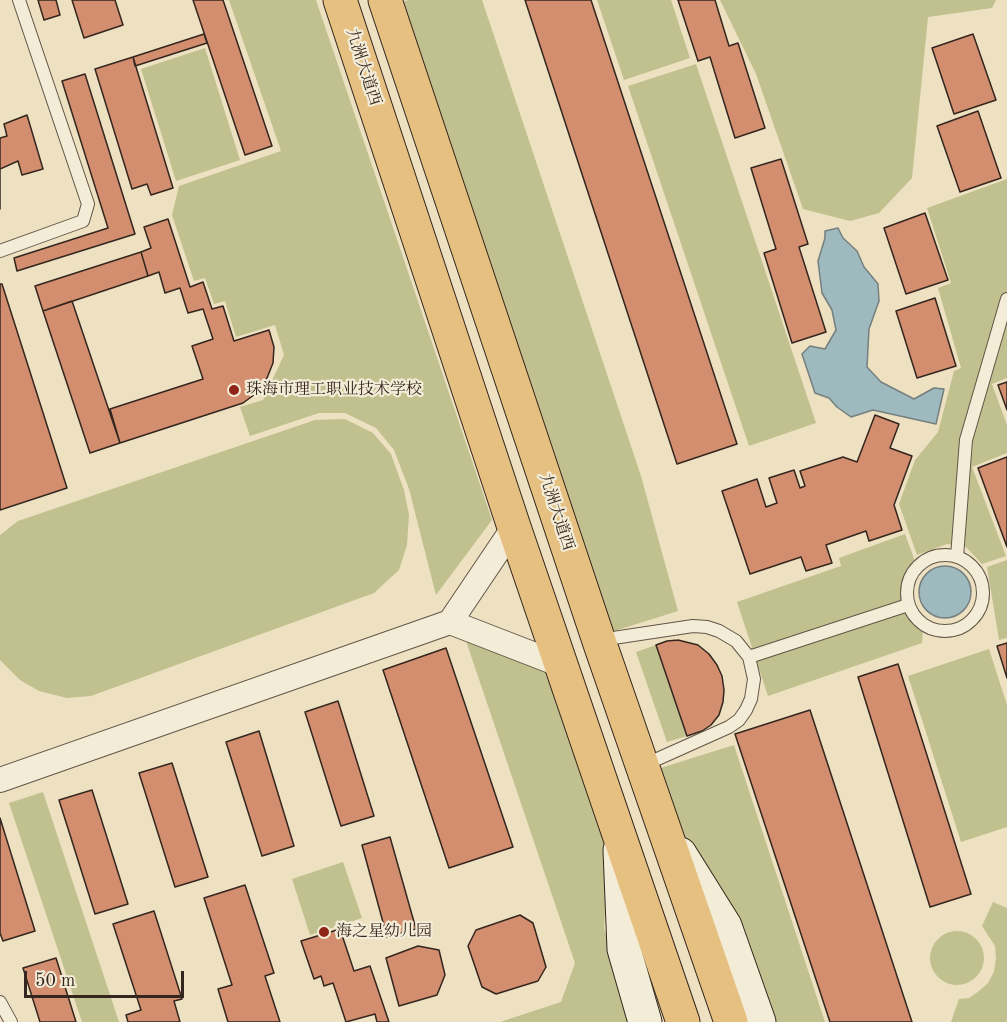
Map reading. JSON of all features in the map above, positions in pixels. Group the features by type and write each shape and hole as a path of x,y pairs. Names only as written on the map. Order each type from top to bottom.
{"main road":[{"name":"九洲大道西","path":"340,0 514,527 683,1022"},
{"name":"九洲大道西","path":"384,0 599,640 731,1022"},
{"path":"663,828 725,926 759,1022"},
{"path":"620,839 624,949 645,1022"}],"street":[{"path":"0,780 450,621 514,527"},
{"path":"450,621 561,665"}],"lane":[{"path":"0,251 83,221 88,204 19,0"},
{"path":"957,557 966,440 1007,299"},
{"path":"945,554 957,557 977,572 982,584 983,597 972,620 961,628 949,631 936,630 924,625 908,605 906,593 908,581 922,562 933,556 945,554"},
{"path":"749,657 908,605"},
{"path":"599,640 693,626 707,627 719,631 736,642 749,657 754,679 751,699 739,720 729,727 642,766"},
{"path":"0,1002 11,1022"}],"green space":[{"path":"229,0 316,0 492,520 436,595 409,489 394,450 376,428 345,413 319,413 250,436 240,407 263,400 284,355 275,325 236,337 225,301 214,304 205,278 194,281 172,215 179,186 281,151"},
{"path":"408,0 482,0 641,476 678,611 608,633 400,3"},
{"path":"597,0 671,0 690,58 624,80"},
{"path":"720,0 996,0 992,8 928,17 912,178 879,213 850,221 803,209 756,74"},
{"path":"205,48 240,160 176,181 141,69"},
{"path":"696,64 816,423 749,446 628,86"},
{"path":"1007,179 1007,378 992,384 1007,425 1007,453 972,467 1006,556 982,564 966,547 947,544 917,555 899,504 915,460 938,432 954,371 961,368 938,288 951,283 927,208"},
{"path":"345,419 373,433 391,454 404,490 409,515 407,545 399,570 374,593 91,696 67,698 39,691 20,680 0,660 0,535 18,521 315,420"},
{"path":"905,534 915,561 904,580 902,594 906,610 914,623 923,629 922,643 768,696 737,602 841,566 839,558"},
{"path":"1007,560 1007,638 999,640 987,567"},
{"path":"464,635 554,676 609,841 604,928 634,1022 500,1022 561,1002 575,963"},
{"path":"656,645 687,736 667,742 636,652"},
{"path":"989,649 1007,705 1007,827 961,842 908,676"},
{"path":"734,745 825,1022 766,1022 669,825 651,771"},
{"path":"43,792 119,1022 82,1022 9,803"},
{"path":"343,862 362,918 310,935 292,879"},
{"path":"993,902 1007,908 1007,1020 1006,1022 951,1022 959,999 969,998 979,991 988,983 994,972 995,946 982,926"},
{"path":"957,931 967,933 976,939 982,948 984,958 982,968 976,977 967,983 957,985 947,983 938,977 932,968 930,958 932,948 938,939 947,933"}],"water":[{"path":"838,228 843,238 857,251 864,267 878,284 879,301 869,329 867,367 881,382 914,399 934,388 944,389 936,424 873,410 851,417 829,398 815,393 802,354 810,346 825,349 836,330 832,310 822,293 818,261 825,231"},
{"path":"940,566 950,566 964,573 971,592 964,611 950,618 940,618 930,614 923,607 919,597 919,587 923,577 930,570"}],"building":[{"path":"38,0 56,0 60,15 44,20"},
{"path":"72,0 115,0 123,25 84,38"},
{"path":"193,0 223,0 272,146 245,155"},
{"path":"525,0 591,0 737,444 677,464"},
{"path":"678,0 715,0 729,46 738,43 765,128 735,138 710,57 698,61"},
{"path":"204,34 207,43 135,66 133,57"},
{"path":"973,34 996,100 954,114 932,48"},
{"path":"133,57 173,188 151,195 147,184 132,189 95,69"},
{"path":"85,74 135,234 17,271 14,258 108,228 62,81"},
{"path":"978,111 1001,178 960,192 937,126"},
{"path":"27,115 43,169 22,175 18,161 0,169 0,138 7,136 4,124"},
{"path":"781,159 808,244 799,247 826,332 792,343 764,253 776,249 751,168"},
{"path":"925,213 948,280 906,294 884,228"},
{"path":"168,219 190,287 203,282 212,309 223,306 234,341 269,330 274,347 273,363 258,392 243,403 120,443 110,409 203,379 192,346 213,339 203,309 188,313 180,288 165,293 159,272 148,276 141,252 151,248 144,227"},
{"path":"141,252 148,276 43,311 35,286"},
{"path":"0,284 2,284 67,488 0,510"},
{"path":"935,298 956,366 917,378 896,311"},
{"path":"72,301 120,443 90,453 43,311"},
{"path":"1007,382 1007,410 998,385"},
{"path":"875,415 899,424 890,448 912,456 894,505 902,530 869,541 866,531 826,545 832,563 806,571 801,557 750,574 722,491 757,479 766,507 777,503 769,478 794,470 800,488 805,486 800,471 843,457 857,462"},
{"path":"1007,457 1007,547 978,468"},
{"path":"678,640 698,645 709,654 722,676 724,690 719,715 711,725 687,736 656,645"},
{"path":"1007,643 1007,678 997,646"},
{"path":"446,648 513,847 449,868 383,670"},
{"path":"898,664 971,894 930,907 858,677"},
{"path":"338,701 374,816 341,826 305,712"},
{"path":"810,710 912,1022 830,1022 735,734"},
{"path":"259,731 294,846 262,856 226,742"},
{"path":"172,763 208,877 175,887 139,773"},
{"path":"92,790 128,904 95,914 59,800"},
{"path":"0,818 35,931 3,941 0,933"},
{"path":"390,837 416,929 387,937 362,845"},
{"path":"245,885 274,973 265,976 280,1022 228,1022 218,989 232,985 204,898"},
{"path":"154,911 182,999 174,1001 180,1022 128,1022 126,1015 141,1010 113,924"},
{"path":"520,915 533,923 546,967 538,981 496,994 482,987 468,946 476,930"},
{"path":"340,929 354,971 370,966 389,1022 377,1022 375,1014 346,1022 333,983 324,986 321,976 314,979 301,941"},
{"path":"418,946 439,950 445,975 437,995 399,1006 386,958"},
{"path":"56,958 76,1022 40,1022 23,968"}],"place":[{"name":"珠海市理工职业技术学校","path":"234,390"},
{"name":"海之星幼儿园","path":"324,932"}]}
